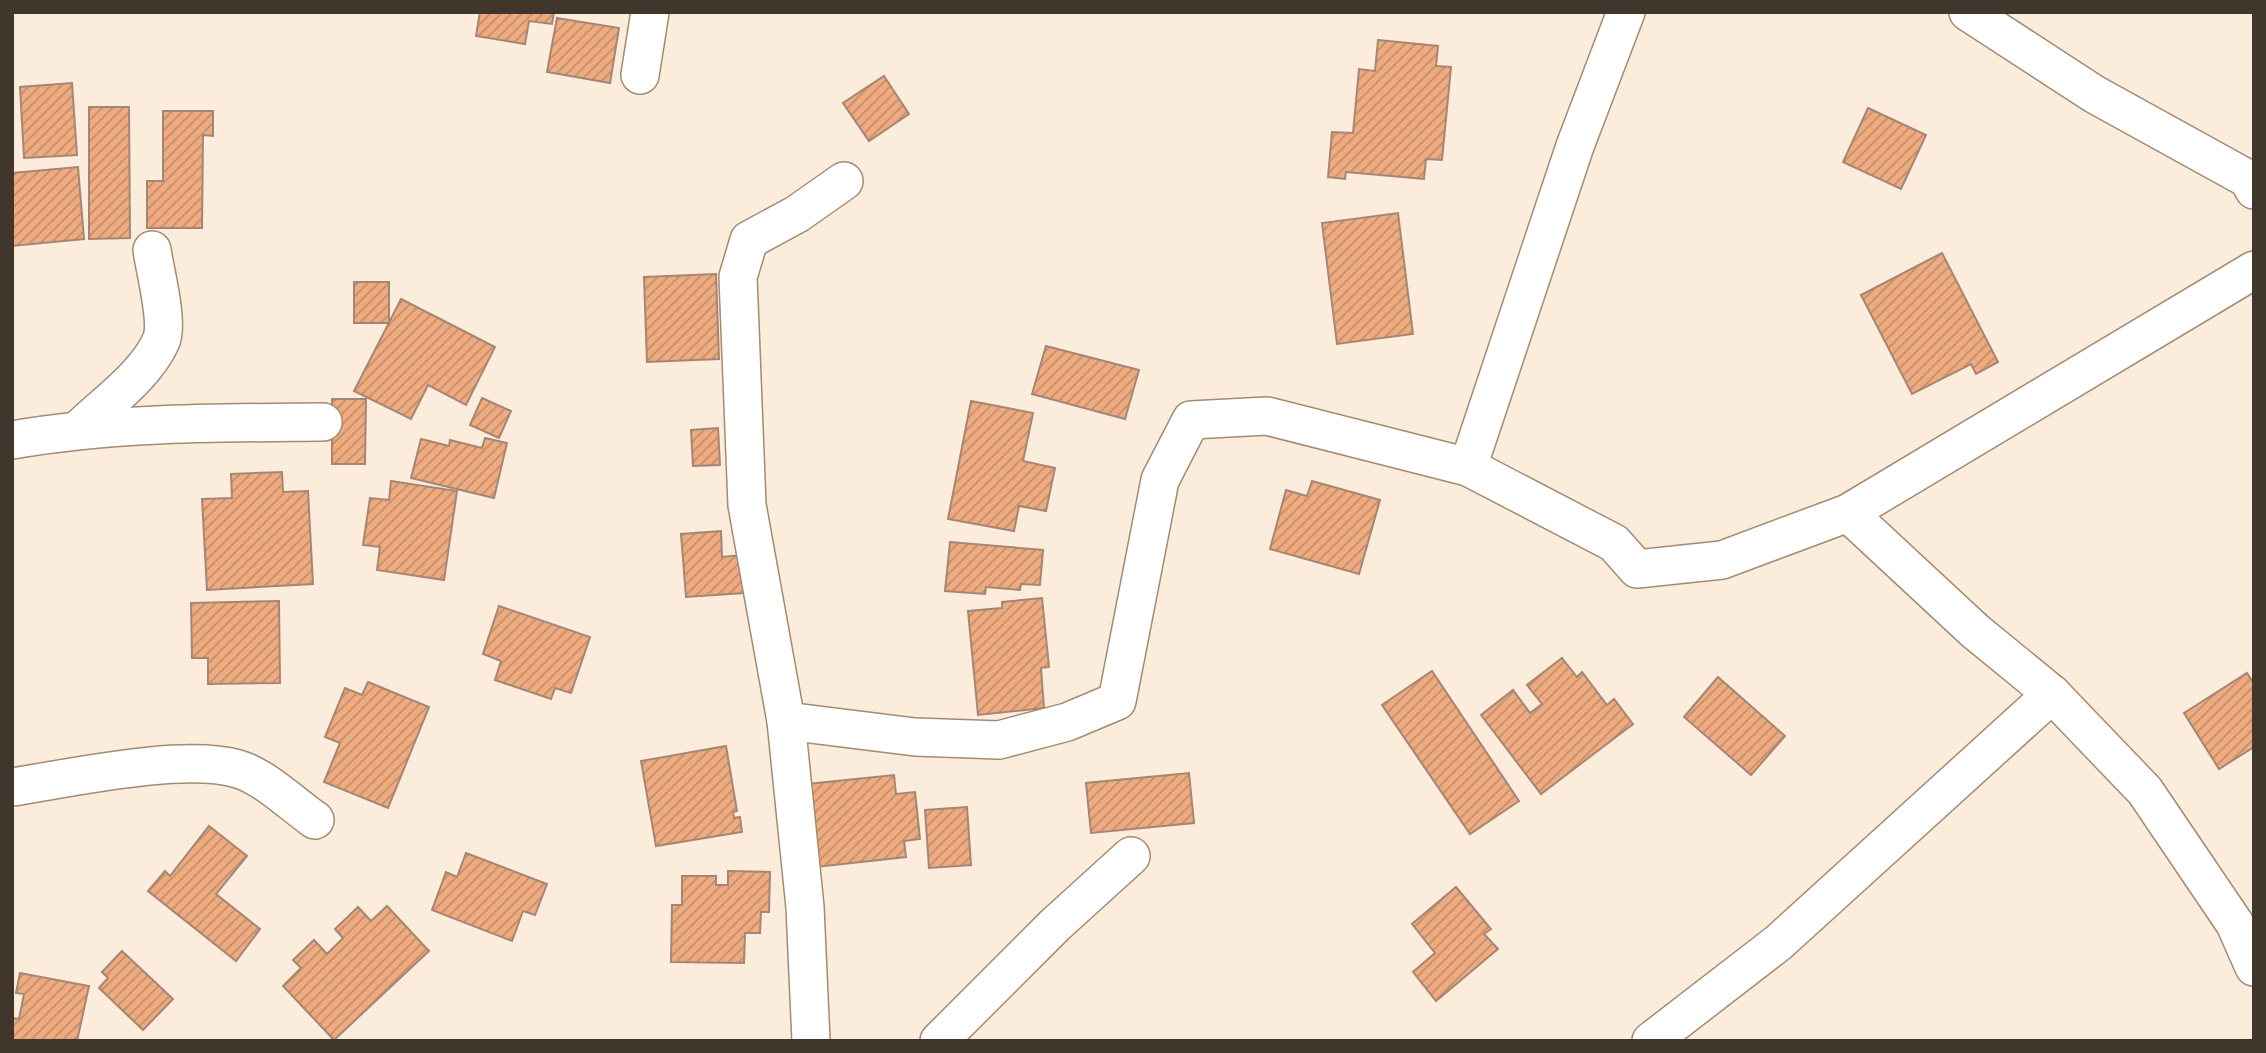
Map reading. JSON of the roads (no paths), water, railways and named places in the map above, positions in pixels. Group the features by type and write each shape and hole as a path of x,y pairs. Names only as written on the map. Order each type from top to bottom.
{"street":[{"path":"640,75 650,12"},
{"path":"1468,467 1575,146 1626,12"},
{"path":"1980,15 2094,94 2248,179 2254,190"},
{"path":"811,1041 805,907 786,721 747,505 738,277 749,240 797,214 845,181"},
{"path":"80,428 143,367 162,339 161,306 152,250"},
{"path":"786,721 915,737 999,740 1067,722 1117,701 1160,480 1191,421 1267,416 1468,467 1614,543 1637,569 1722,560 1848,513 2254,270"},
{"path":"12,440 80,428 177,423 323,422"},
{"path":"1848,513 1975,631 2052,694 2145,791 2235,924 2254,967"},
{"path":"1651,1041 1778,943 2052,694"},
{"path":"12,787 183,763 212,766 239,769 314,820"},
{"path":"939,1041 1055,925 1132,856"}]}
